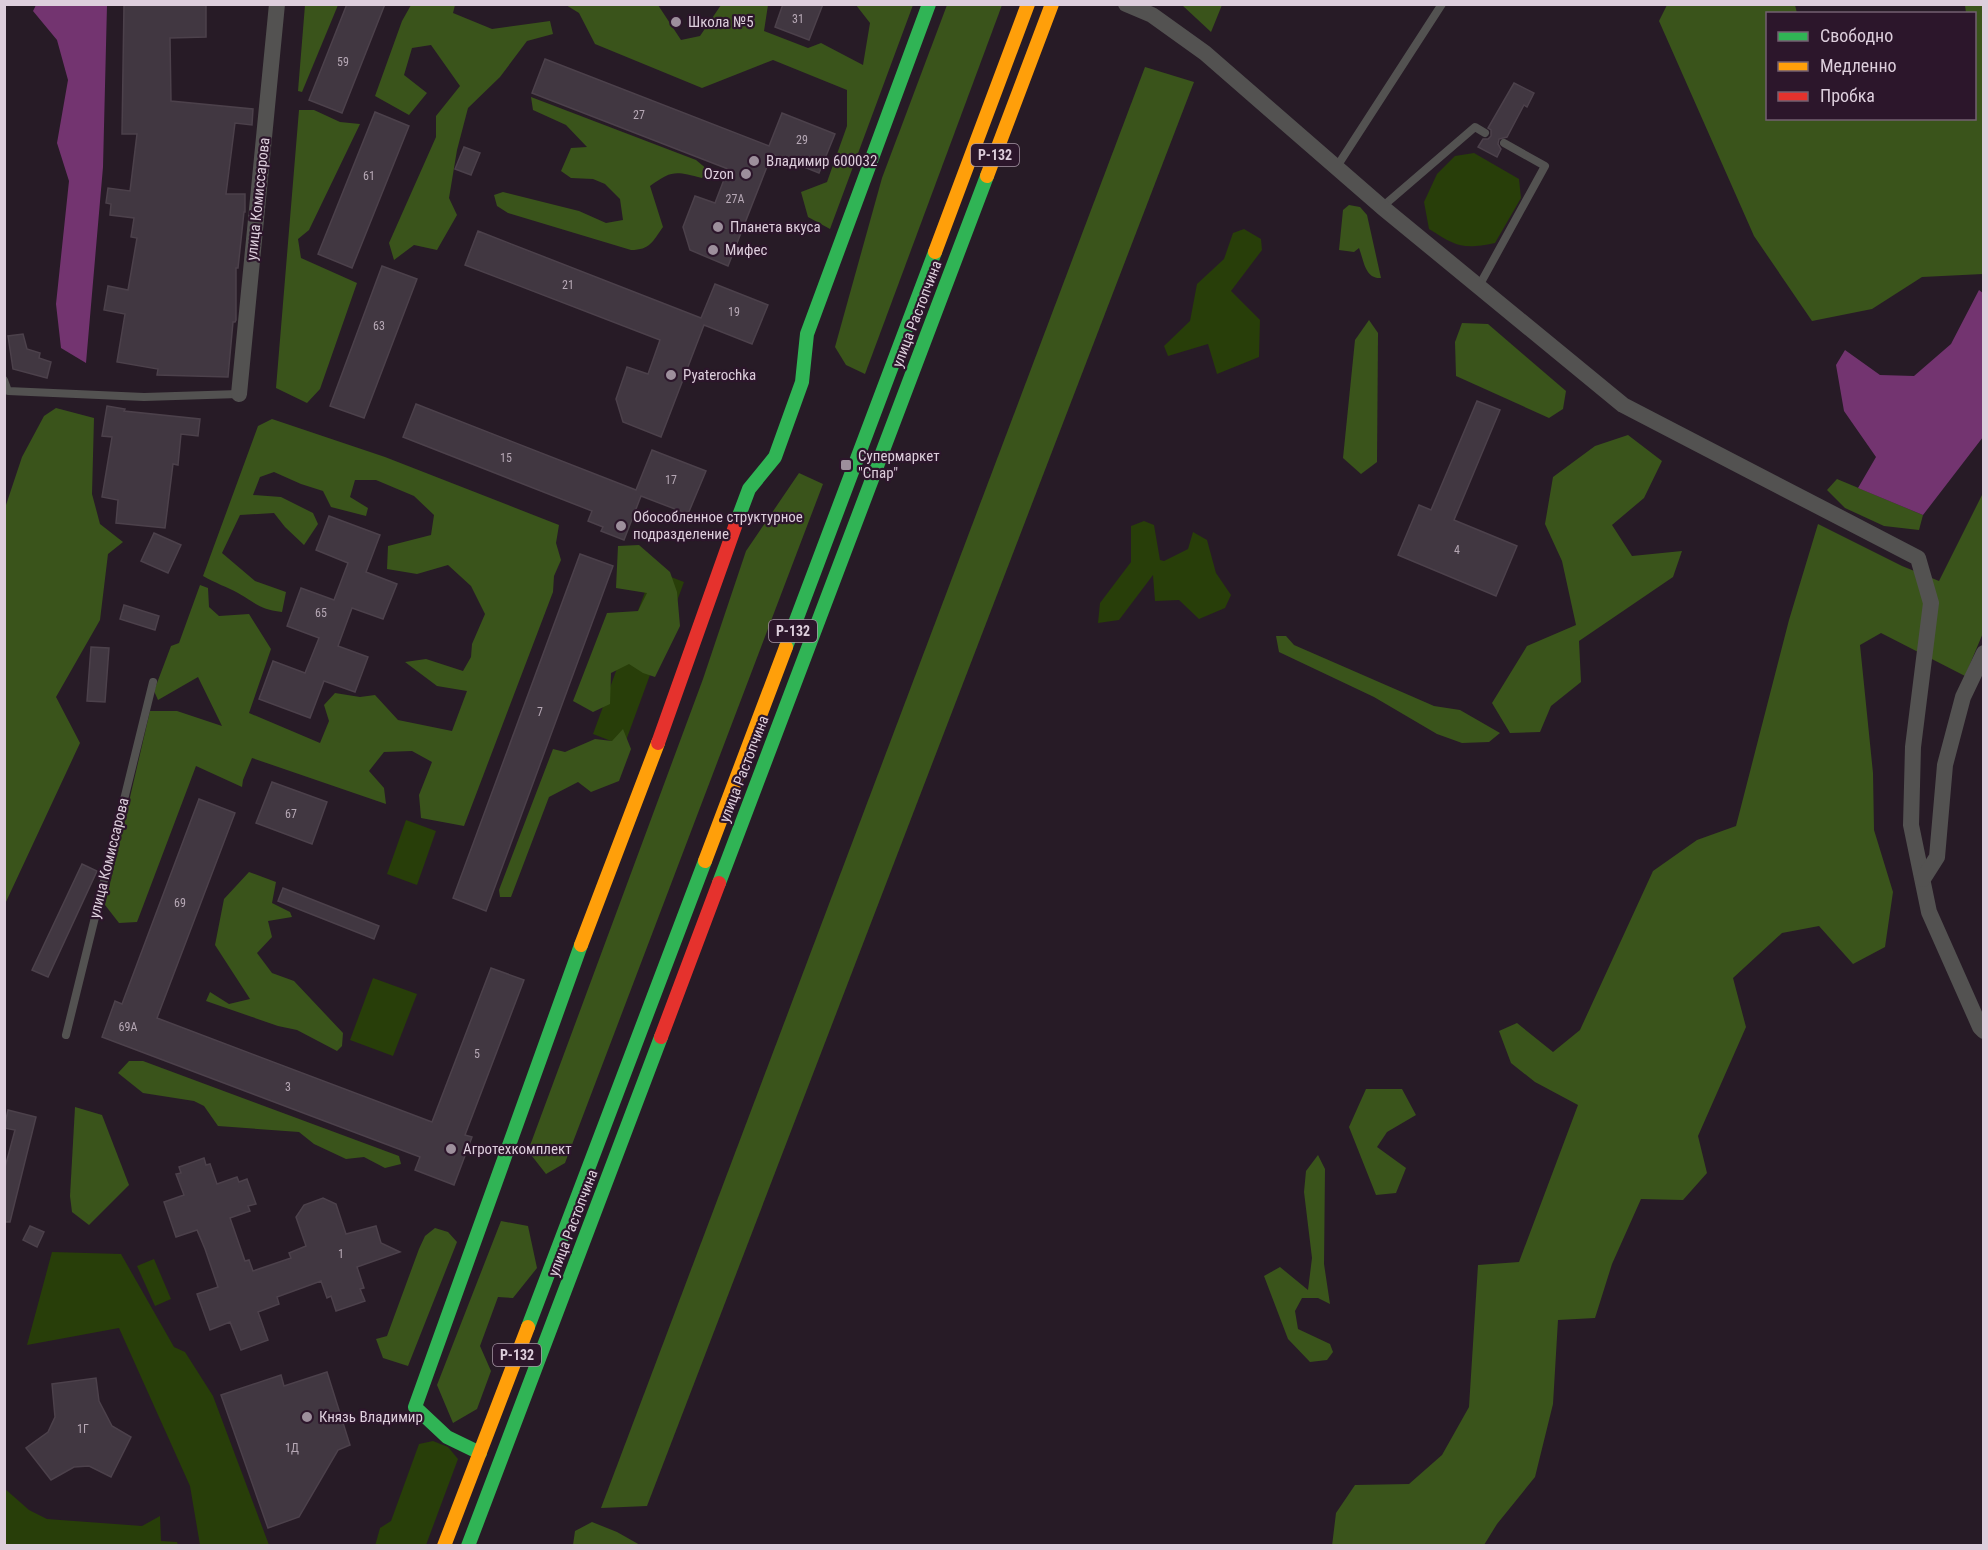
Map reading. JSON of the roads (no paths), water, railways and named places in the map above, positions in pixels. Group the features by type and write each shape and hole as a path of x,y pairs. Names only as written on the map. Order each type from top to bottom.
{"main road":[{"path":"480,1453 447,1437 415,1407 573,965 664,726 749,489 775,457 802,382 807,334 929,4"},
{"name":"улица Растопчина","path":"444,1545 580,1193 1028,4"},
{"name":"улица Растопчина","path":"468,1545 1052,4"}],"street":[{"name":"улица Комиссарова","path":"239,394 277,4"},
{"path":"1126,4 1152,15 1204,53 1382,207 1623,405 1918,558 1931,603 1913,747 1911,825 1929,912 1983,1030"},
{"path":"1923,879 1937,857 1945,765 1963,697 1983,653"}],"lane":[{"path":"1336,168 1442,4"},
{"path":"1382,207 1475,127 1485,133"},
{"path":"1479,286 1545,166 1504,143"},
{"path":"4,380 8,391 144,397 239,394"},
{"name":"улица Комиссарова","path":"66,1035 153,682"}],"place":[{"name":"Школа №5","path":"676,22"},
{"name":"Владимир 600032","path":"754,161"},
{"name":"Ozon","path":"746,174"},
{"name":"Планета вкуса","path":"718,227"},
{"name":"Мифес","path":"713,250"},
{"name":"Pyaterochka","path":"671,375"},
{"name":"Супермаркет \"Спар\"","path":"846,465"},
{"name":"Обособленное структурное подразделение","path":"621,526"},
{"name":"Агротехкомплект","path":"451,1149"},
{"name":"Князь Владимир","path":"307,1417"}]}
